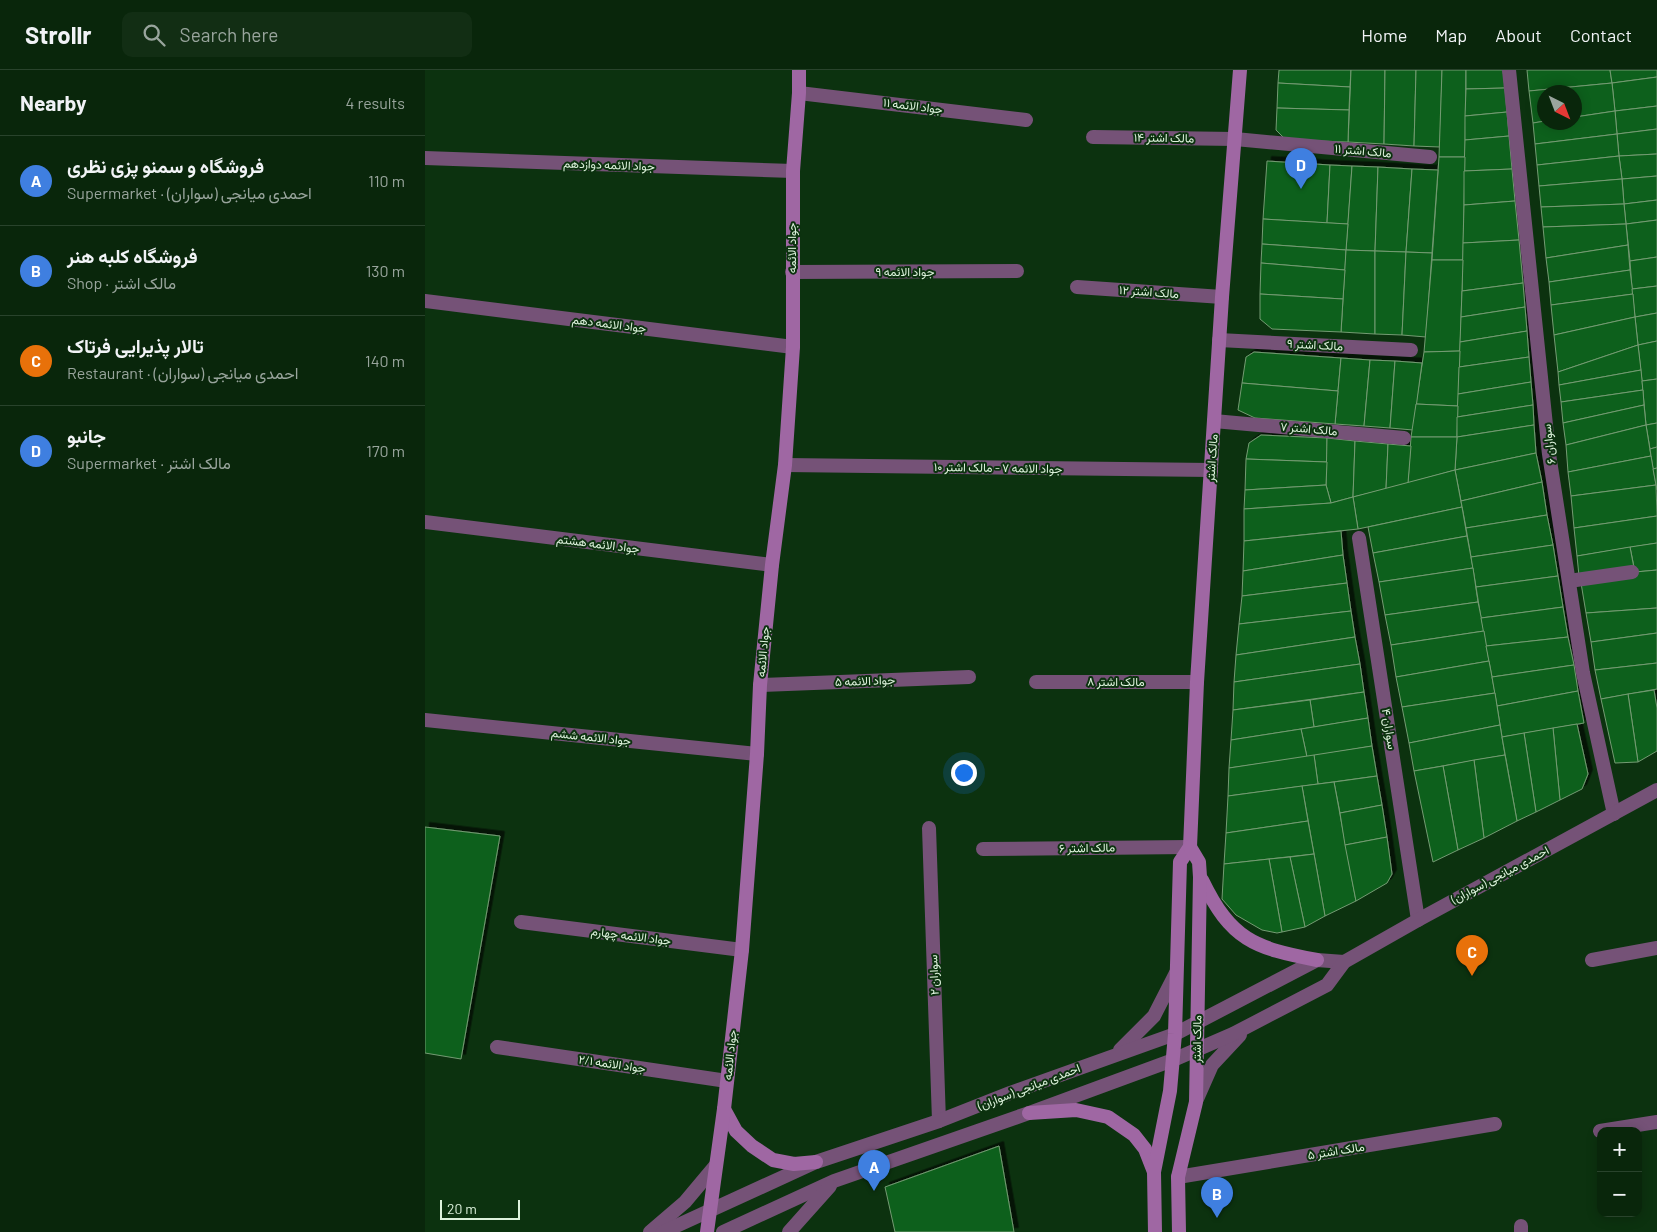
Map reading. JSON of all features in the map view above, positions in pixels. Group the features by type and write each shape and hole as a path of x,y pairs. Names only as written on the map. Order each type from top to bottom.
{"main road":[{"name":"جواد الائمه","path":"707,1232 724,1109 741,950 757,754 760,685 772,565 785,465 793,347 793,171 799,70"},
{"name":"مالک اشتر","path":"1155,1232 1154,1172 1170,1091 1175,1034 1180,862 1190,846 1197,682 1221,297 1240,70"},
{"name":"مالک اشتر","path":"1179,1232 1178,1177 1196,1102 1200,877 1199,862 1190,846"},
{"path":"1200,877 1210,897 1226,920 1240,935 1259,946 1288,955 1317,960"},
{"path":"724,1109 736,1131 751,1146 773,1160 794,1164 816,1162"},
{"path":"1029,1112 1076,1110 1108,1117 1134,1136 1145,1148 1154,1172"}],"street":[{"name":"سواران ۶","path":"1509,70 1549,454 1583,672 1615,814"},
{"name":"جواد الائمه ۱۱","path":"799,93 1026,120"},
{"name":"مالک اشتر ۱۴","path":"1093,137 1235,139"},
{"name":"مالک اشتر ۱۱","path":"1235,139 1430,157"},
{"name":"جواد الائمه دوازدهم","path":"425,158 793,171"},
{"name":"جواد الائمه ۹","path":"792,272 1017,271"},
{"name":"مالک اشتر ۱۲","path":"1077,287 1221,297"},
{"name":"جواد الائمه دهم","path":"425,301 793,347"},
{"name":"مالک اشتر ۹","path":"1219,340 1411,350"},
{"name":"مالک اشتر ۷","path":"1214,421 1404,438"},
{"name":"جواد الائمه ۷ - مالک اشتر ۱۰","path":"785,465 1211,470"},
{"name":"جواد الائمه هشتم","path":"425,522 772,565"},
{"name":"سواران ۴","path":"1359,538 1418,920"},
{"path":"1569,581 1632,572"},
{"name":"جواد الائمه ۵","path":"760,685 969,677"},
{"name":"مالک اشتر ۸","path":"1036,682 1197,682"},
{"name":"جواد الائمه ششم","path":"425,720 757,754"},
{"name":"احمدی میانجی (سواران)","path":"723,1232 834,1180 1173,1060 1252,1024 1327,985 1344,962 1657,790"},
{"name":"سواران ۲","path":"929,828 939,1121"},
{"name":"مالک اشتر ۶","path":"983,849 1190,846"},
{"name":"جواد الائمه چهارم","path":"521,922 741,950"},
{"path":"1592,960 1657,948"},
{"path":"1317,960 1344,962"},
{"name":"احمدی میانجی (سواران)","path":"663,1232 816,1162 939,1121 1010,1093 1175,1034 1317,960"},
{"path":"1115,1055 1154,1016 1170,988 1176,972"},
{"path":"1196,1102 1213,1065 1252,1024"},
{"name":"جواد الائمه ۲/۱","path":"497,1047 727,1081"},
{"path":"1625,1127 1657,1122"},
{"name":"مالک اشتر ۵","path":"1178,1177 1495,1124"},
{"path":"650,1232 685,1202 716,1165"},
{"path":"789,1232 834,1180"}],"building":[{"path":"1279,70 1351,70 1350,87 1278,83"},
{"path":"1351,70 1385,70 1384,144 1348,142"},
{"path":"1385,70 1416,70 1414,146 1384,144"},
{"path":"1416,70 1442,70 1440,147 1414,146"},
{"path":"1442,70 1466,70 1465,157 1439,157"},
{"path":"1466,70 1503,70 1505,88 1466,89"},
{"path":"1527,70 1610,70 1612,83 1582,86 1537,85 1537,90 1529,91"},
{"path":"1610,70 1657,70 1657,77 1612,83"},
{"path":"1657,77 1657,106 1615,111 1612,83"},
{"path":"1278,83 1350,87 1349,110 1277,108"},
{"path":"1612,83 1615,111 1582,116 1582,86"},
{"path":"1505,88 1507,112 1465,116 1466,89"},
{"path":"1537,90 1537,122 1533,123 1529,91"},
{"path":"1657,106 1657,129 1617,134 1615,111"},
{"path":"1277,108 1349,110 1348,142 1286,140 1276,130"},
{"path":"1615,111 1617,134 1535,144 1533,123 1537,122 1537,130 1582,130 1582,116"},
{"path":"1507,112 1509,136 1465,140 1465,116"},
{"path":"1657,129 1657,154 1619,156 1617,134"},
{"path":"1617,134 1619,156 1537,165 1535,144"},
{"path":"1509,136 1512,169 1464,171 1465,140"},
{"path":"1657,154 1657,176 1622,179 1619,156"},
{"path":"1619,156 1622,179 1539,186 1537,165"},
{"path":"1439,157 1465,157 1463,260 1432,260"},
{"path":"1267,161 1330,165 1327,223 1263,219"},
{"path":"1330,165 1352,166 1348,224 1327,223"},
{"path":"1352,166 1378,167 1375,251 1346,250"},
{"path":"1378,167 1412,169 1406,252 1375,251"},
{"path":"1412,169 1438,170 1432,253 1406,252"},
{"path":"1512,169 1515,201 1464,205 1464,171"},
{"path":"1657,176 1657,200 1624,204 1622,179"},
{"path":"1622,179 1624,204 1541,207 1539,186"},
{"path":"1657,200 1657,220 1626,224 1624,204"},
{"path":"1515,201 1519,240 1463,243 1464,205"},
{"path":"1624,204 1626,224 1543,227 1541,207"},
{"path":"1263,219 1348,224 1346,250 1262,244"},
{"path":"1657,220 1657,257 1630,261 1626,224"},
{"path":"1626,224 1628,245 1546,258 1543,227"},
{"path":"1519,240 1523,283 1462,291 1463,243"},
{"path":"1262,244 1346,250 1345,270 1261,263"},
{"path":"1628,245 1630,270 1549,282 1546,258"},
{"path":"1346,250 1375,251 1375,334 1341,332"},
{"path":"1375,251 1406,252 1402,335 1375,334"},
{"path":"1406,252 1432,253 1426,337 1402,335"},
{"path":"1657,257 1657,286 1632,289 1630,261"},
{"path":"1432,260 1463,260 1460,351 1424,352"},
{"path":"1261,263 1345,270 1343,299 1260,294"},
{"path":"1630,270 1633,294 1551,305 1549,282"},
{"path":"1523,283 1525,307 1461,317 1462,291"},
{"path":"1657,286 1657,313 1635,317 1632,289"},
{"path":"1260,294 1343,299 1341,332 1272,329 1260,319"},
{"path":"1633,294 1635,317 1554,335 1551,305"},
{"path":"1525,307 1527,331 1460,342 1461,317"},
{"path":"1657,313 1657,341 1638,345 1635,317"},
{"path":"1635,317 1638,345 1558,372 1554,335"},
{"path":"1527,331 1529,357 1459,367 1460,342"},
{"path":"1657,341 1657,379 1642,381 1638,345"},
{"path":"1638,345 1641,370 1559,385 1558,372"},
{"path":"1460,351 1458,406 1416,404 1424,352"},
{"path":"1254,352 1341,358 1338,391 1242,383 1246,357"},
{"path":"1529,357 1531,382 1458,394 1459,367"},
{"path":"1341,358 1370,360 1364,426 1335,424"},
{"path":"1370,360 1395,361 1390,428 1364,426"},
{"path":"1395,361 1422,363 1413,430 1390,428"},
{"path":"1641,370 1643,390 1561,402 1559,385"},
{"path":"1657,379 1657,423 1646,425 1642,381"},
{"path":"1531,382 1533,405 1457,417 1458,394"},
{"path":"1242,383 1338,391 1335,424 1255,418 1238,410"},
{"path":"1643,390 1644,405 1563,423 1561,402"},
{"path":"1416,404 1458,406 1457,437 1411,437"},
{"path":"1533,405 1534,425 1457,437 1457,417"},
{"path":"1644,405 1646,425 1566,445 1563,423"},
{"path":"1657,423 1657,447 1650,449 1646,425"},
{"path":"1534,425 1536,453 1455,470 1457,437"},
{"path":"1646,425 1651,456 1568,472 1566,445"},
{"path":"1261,435 1327,438 1327,462 1246,459 1249,443"},
{"path":"1411,437 1457,437 1455,470 1408,483"},
{"path":"1327,438 1355,441 1353,497 1331,503 1326,485"},
{"path":"1355,441 1388,444 1386,489 1353,497"},
{"path":"1388,444 1411,446 1408,483 1386,489"},
{"path":"1657,447 1657,468 1653,469 1650,449"},
{"path":"1536,453 1542,482 1461,501 1455,470"},
{"path":"1651,456 1656,485 1571,496 1568,472"},
{"path":"1246,459 1327,462 1326,485 1245,490"},
{"path":"1657,468 1657,490 1653,469"},
{"path":"1455,470 1462,507 1358,529 1353,497"},
{"path":"1542,482 1547,515 1466,528 1461,501"},
{"path":"1326,485 1331,503 1244,509 1245,490"},
{"path":"1656,485 1657,516 1574,528 1571,496"},
{"path":"1353,497 1358,529 1244,541 1244,509 1331,503"},
{"path":"1462,507 1467,536 1373,553 1368,527"},
{"path":"1547,515 1553,545 1471,557 1466,528"},
{"path":"1657,516 1657,543 1577,556 1574,528"},
{"path":"1341,531 1343,555 1243,571 1244,541"},
{"path":"1467,536 1473,568 1379,582 1373,553"},
{"path":"1657,543 1657,570 1635,572 1630,547"},
{"path":"1553,545 1558,576 1476,587 1471,557"},
{"path":"1630,547 1634,568 1579,576 1577,556"},
{"path":"1343,555 1347,583 1242,596 1243,571"},
{"path":"1473,568 1478,602 1385,615 1379,582"},
{"path":"1657,570 1657,608 1586,613 1581,583 1635,572"},
{"path":"1558,576 1563,607 1481,618 1476,587"},
{"path":"1347,583 1351,611 1239,624 1242,596"},
{"path":"1478,602 1484,631 1391,645 1385,615"},
{"path":"1563,607 1568,637 1486,646 1481,618"},
{"path":"1657,608 1657,633 1591,642 1586,613"},
{"path":"1351,611 1355,637 1236,655 1239,624"},
{"path":"1484,631 1489,661 1396,677 1391,645"},
{"path":"1657,633 1657,663 1595,670 1591,642"},
{"path":"1355,637 1360,664 1234,682 1236,655"},
{"path":"1568,637 1574,665 1492,677 1486,646"},
{"path":"1489,661 1495,693 1402,707 1396,677"},
{"path":"1657,663 1657,689 1601,699 1595,670"},
{"path":"1360,664 1364,692 1233,710 1234,682"},
{"path":"1574,665 1578,691 1497,706 1492,677"},
{"path":"1654,690 1657,708 1657,751 1638,762 1628,694"},
{"path":"1578,691 1584,723 1502,737 1497,706"},
{"path":"1364,692 1368,718 1314,727 1310,700"},
{"path":"1495,693 1500,725 1409,743 1402,707"},
{"path":"1628,694 1638,762 1615,763 1601,699"},
{"path":"1310,700 1314,727 1231,740 1233,710"},
{"path":"1368,718 1372,746 1307,757 1301,729"},
{"path":"1577,724 1588,774 1582,789 1560,800 1553,728"},
{"path":"1500,725 1505,755 1414,771 1409,743"},
{"path":"1553,728 1560,800 1536,812 1524,733"},
{"path":"1301,729 1307,757 1229,768 1231,740"},
{"path":"1524,733 1536,812 1517,821 1502,737"},
{"path":"1372,746 1377,776 1318,784 1314,755"},
{"path":"1314,755 1318,784 1228,796 1229,768"},
{"path":"1505,755 1517,821 1484,838 1474,760"},
{"path":"1474,760 1484,838 1458,850 1443,766"},
{"path":"1443,766 1458,850 1433,862 1414,771"},
{"path":"1377,776 1382,805 1340,813 1334,782"},
{"path":"1334,782 1356,901 1325,916 1302,786"},
{"path":"1302,786 1308,821 1226,833 1228,796"},
{"path":"1382,805 1387,837 1345,845 1340,813"},
{"path":"1308,821 1314,854 1224,864 1226,833"},
{"path":"425,827 500,836 461,1059 425,1053"},
{"path":"1387,837 1392,874 1387,883 1356,901 1345,845"},
{"path":"1314,854 1325,916 1305,927 1290,857"},
{"path":"1290,857 1305,927 1282,932 1269,859"},
{"path":"1269,859 1282,932 1277,933 1262,930 1236,915 1222,899 1224,864"},
{"path":"999,1146 1014,1232 895,1232 885,1187"}],"place":[{"name":"جانبو","path":"1301,189"},
{"name":"تالار پذیرایی فرتاک","path":"1472,976"},
{"name":"فروشگاه و سمنو پزی نظری","path":"874,1191"},
{"name":"فروشگاه کلبه هنر","path":"1217,1218"}]}
